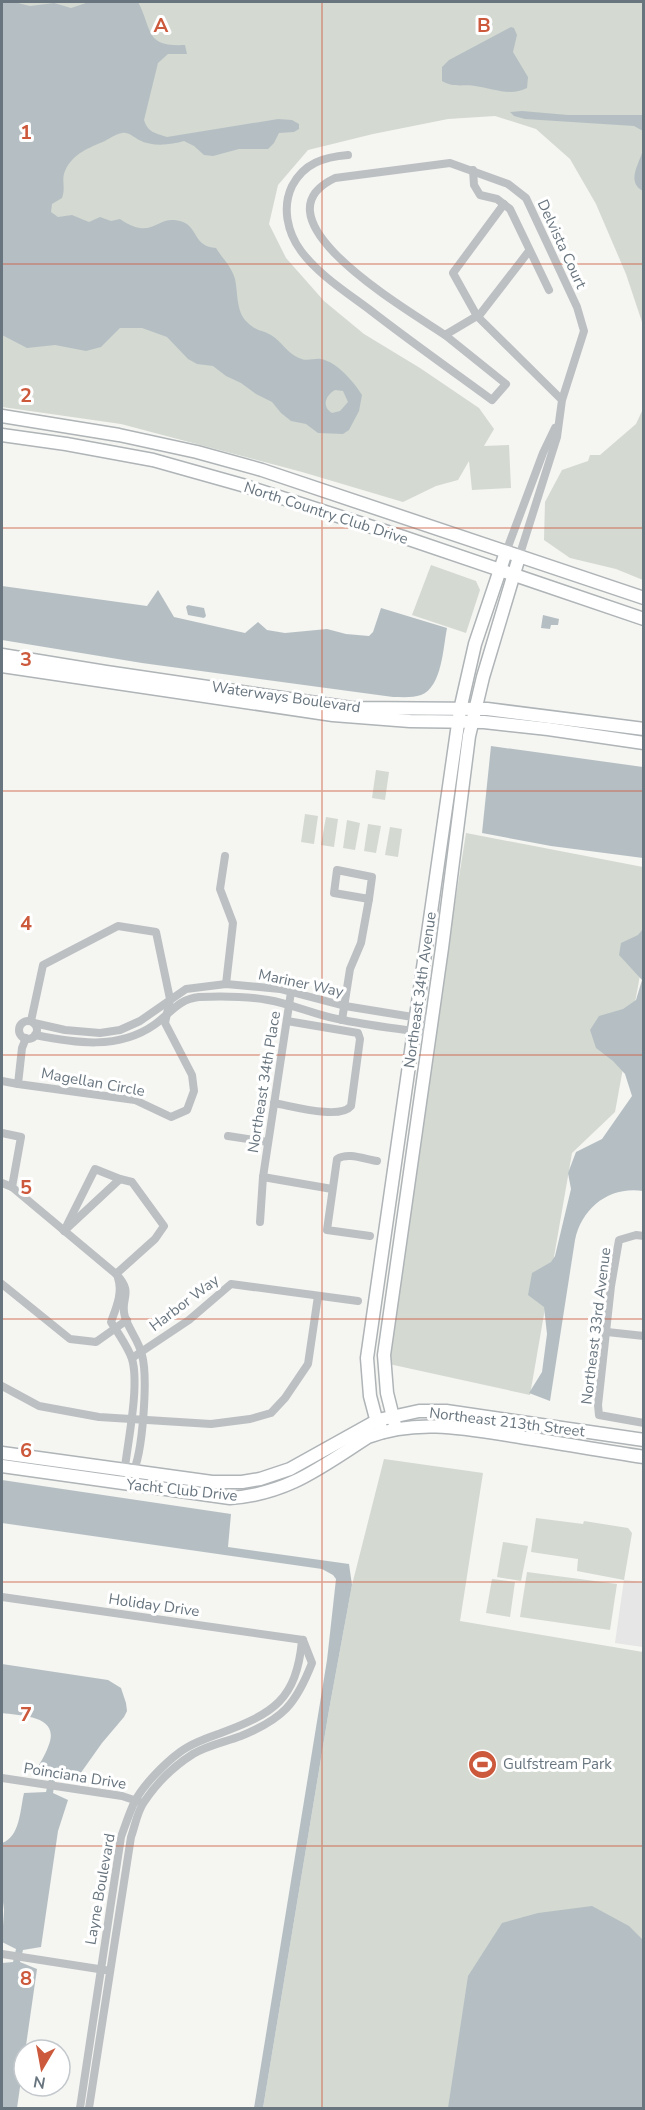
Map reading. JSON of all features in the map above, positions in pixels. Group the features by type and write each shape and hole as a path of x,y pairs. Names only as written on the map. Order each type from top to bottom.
{"street":[{"path":"348,155 332,156 311,163 296,179 288,196 287,211 291,232 301,251 326,277 492,400 506,384 445,334 477,316 529,251"},
{"name":"Delvista Court","path":"445,334 372,284 332,252 318,235 309,214 312,199 320,186 335,178 450,163 508,184 526,198 577,307 584,331 562,400 560,417"},
{"path":"473,170 474,184 480,195 497,199 510,209 549,291"},
{"path":"504,204 453,273 477,316 562,400"},
{"name":"North Country Club Drive","path":"2,416 119,435 197,452 262,470 644,598"},
{"path":"506,552 543,453 560,417"},
{"path":"519,557 557,437 560,417"},
{"path":"80,447 84,429"},
{"name":"North Country Club Drive","path":"2,435 153,460 242,485 644,619"},
{"name":"Northeast 34th Avenue","path":"378,1425 370,1396 367,1358 459,716 475,645 506,552"},
{"name":"Northeast 34th Avenue","path":"395,1422 387,1393 384,1355 474,716 519,557"},
{"name":"Waterways Boulevard","path":"2,655 351,708 474,716 644,743"},
{"name":"Waterways Boulevard","path":"2,666 333,715 410,721 459,716"},
{"name":"Waterways Boulevard","path":"474,716 487,709 644,729"},
{"path":"225,856 220,889 233,923 226,984"},
{"path":"342,1020 350,969 361,943 369,899 372,877 337,870 334,893 369,899"},
{"name":"Magellan Circle","path":"2,1081 18,1084 135,1100 171,1117 187,1110 194,1091 192,1076 165,1023 170,999 156,932 118,926 43,965 32,1022 37,1029 22,1048 18,1084"},
{"name":"Mariner Way","path":"32,1022 64,1030 100,1033 120,1030 140,1021 186,989 226,984 291,992 415,1024"},
{"name":"Northeast 34th Place","path":"260,1222 263,1177 291,992"},
{"name":"Mariner Way","path":"30,1036 90,1043 117,1042 155,1024 180,1002 195,998 225,996 269,1000 342,1020 430,1026"},
{"path":"274,1103 336,1113 347,1111 351,1106 360,1039 358,1033 287,1021"},
{"name":"Magellan Circle","path":"30,1036 20,1034 20,1027 24,1022 32,1022"},
{"path":"2,1133 21,1137 12,1187"},
{"path":"228,1136 268,1142"},
{"path":"370,1236 327,1230 337,1159 340,1156 376,1161"},
{"path":"64,1231 95,1169 132,1182 164,1226 155,1239 116,1274"},
{"path":"263,1177 332,1189"},
{"path":"64,1231 120,1179"},
{"path":"2,1183 12,1187 116,1274 125,1284 126,1318"},
{"name":"Northeast 33rd Avenue","path":"644,1236 636,1235 620,1240 611,1286 598,1405 599,1415 644,1423"},
{"path":"114,1328 111,1322 119,1302 120,1284 116,1274"},
{"name":"Harbor Way","path":"2,1284 70,1339 96,1342 126,1318 145,1367 143,1419 123,1484"},
{"name":"Harbor Way","path":"132,1358 189,1320 231,1284 358,1301"},
{"path":"2,1386 39,1406 99,1418 211,1424 250,1419 271,1413 285,1398 308,1364 318,1296"},
{"name":"Harbor Way","path":"114,1328 132,1358 134,1396 129,1470"},
{"path":"607,1332 644,1336"},
{"name":"Northeast 213th Street","path":"395,1422 418,1411 446,1411 644,1440"},
{"name":"Northeast 213th Street","path":"378,1425 395,1422 452,1426 644,1457"},
{"name":"Yacht Club Drive","path":"2,1453 212,1482 242,1482 260,1479 290,1469 378,1425"},
{"name":"Yacht Club Drive","path":"2,1466 230,1498 258,1495 286,1486 368,1437 378,1425"},
{"name":"Holiday Drive","path":"2,1597 303,1640"},
{"name":"Layne Boulevard","path":"89,2109 121,1837 160,1769 180,1752 212,1741 241,1736 280,1715 296,1698 312,1663 303,1640"},
{"name":"Poinciana Drive","path":"2,1778 122,1796 139,1802"},
{"path":"2,1954 105,1970"},
{"name":"Layne Boulevard","path":"80,2109 105,1970"}],"shaded area":[{"path":"2,2 643,2 643,325 626,274 596,204 570,159 536,129 495,116 448,119 308,150 278,185 269,224 286,258 324,301 364,334 479,408 494,429 484,446 509,445 511,488 472,490 469,461 458,480 436,486 403,502 302,472 121,424 2,407"},
{"path":"2,2 30,6 54,3 71,8 89,2 138,2 156,40 172,45 185,45 187,54 168,54 158,63 144,120 150,130 167,137 278,119 292,120 299,124 299,129 294,132 279,133 268,149 239,149 213,156 204,155 184,141 156,144 144,142 127,133 118,134 82,152 72,160 64,174 62,198 52,204 51,212 58,217 72,215 89,222 100,217 111,221 120,219 141,228 174,220 188,225 200,241 209,247 216,248 234,275 243,318 254,327 275,338 295,356 305,360 321,359 339,368 362,395 359,411 349,430 343,434 318,433 306,424 291,421 272,402 213,366 197,364 188,359 167,337 142,328 120,328 101,347 86,351 55,345 27,348 2,335","holes":["335,390 343,391 348,402 340,411 332,413 327,407 327,398"]},
{"path":"511,27 517,35 513,52 528,77 527,88 508,92 454,85 442,81 442,67 449,60"},
{"path":"510,112 568,115 643,115 643,131 634,126 525,119 514,116"},
{"path":"643,150 643,191 635,183 634,178"},
{"path":"643,409 643,580 616,569 570,558 544,540 545,502 562,470 588,461 590,455 600,455 636,424"},
{"path":"431,565 476,581 480,590 466,633 412,615"},
{"path":"2,586 147,606 158,590 174,617 245,633 258,622 267,630 285,633 327,629 346,634 369,636 373,632 381,608 447,628 437,676 428,691 411,697 393,697 142,663 2,640"},
{"path":"188,605 204,608 206,616 204,618 188,615 186,607"},
{"path":"543,615 559,619 558,625 551,625 550,629 541,628"},
{"path":"491,746 643,767 643,858 551,846 482,833"},
{"path":"376,770 389,772 385,800 372,798"},
{"path":"305,814 318,816 314,844 301,842"},
{"path":"326,817 338,819 334,847 321,845"},
{"path":"347,820 360,823 355,850 343,848"},
{"path":"368,824 381,826 376,853 364,851"},
{"path":"390,827 402,829 398,857 385,855"},
{"path":"466,833 643,867 643,959 615,1112 572,1153 530,1395 389,1364 386,1339"},
{"path":"643,929 643,1191 619,1192 599,1201 584,1218 579,1228 575,1240 550,1401 529,1393 542,1372 547,1334 544,1307 528,1295 532,1273 551,1262 555,1256 571,1189 568,1173 576,1152 602,1139 632,1096 625,1074 596,1048 590,1030 599,1016 623,1009 636,1000 642,980 619,955 621,943 638,935"},
{"name":"Gulfstream Park","path":"384,1459 483,1473 460,1621 643,1652 643,2108 263,2108 352,1585"},
{"path":"2,1480 231,1514 228,1547 349,1564 352,1585 263,2108 254,2108 327,1660 336,1579 322,1569 2,1523"},
{"path":"536,1518 583,1524 584,1521 628,1528 632,1533 624,1580 577,1571 578,1559 531,1552"},
{"path":"503,1542 528,1546 521,1581 497,1577"},
{"path":"527,1572 617,1584 610,1630 520,1617"},
{"path":"492,1579 515,1582 510,1617 486,1613"},
{"path":"624,1580 643,1582 643,1647 615,1643"},
{"path":"2,1664 108,1680 121,1688 127,1711 80,1774 70,1779 55,1780 53,1793 68,1800 58,1831 41,1947 23,1950 20,1962 37,1969 27,2038 12,2038 12,2098 18,2098 17,2108 2,2108 2,1963 13,1962 16,1949 2,1942 4,1910 2,1843 8,1840 16,1829 24,1793 46,1792 49,1779 35,1772 47,1750 51,1736 45,1723 37,1719 2,1713"},
{"path":"592,1906 629,1926 643,1940 643,2108 448,2108 468,1976 502,1923 538,1913"}],"place":[{"name":"Gulfstream Park","path":"482,1764"}]}
